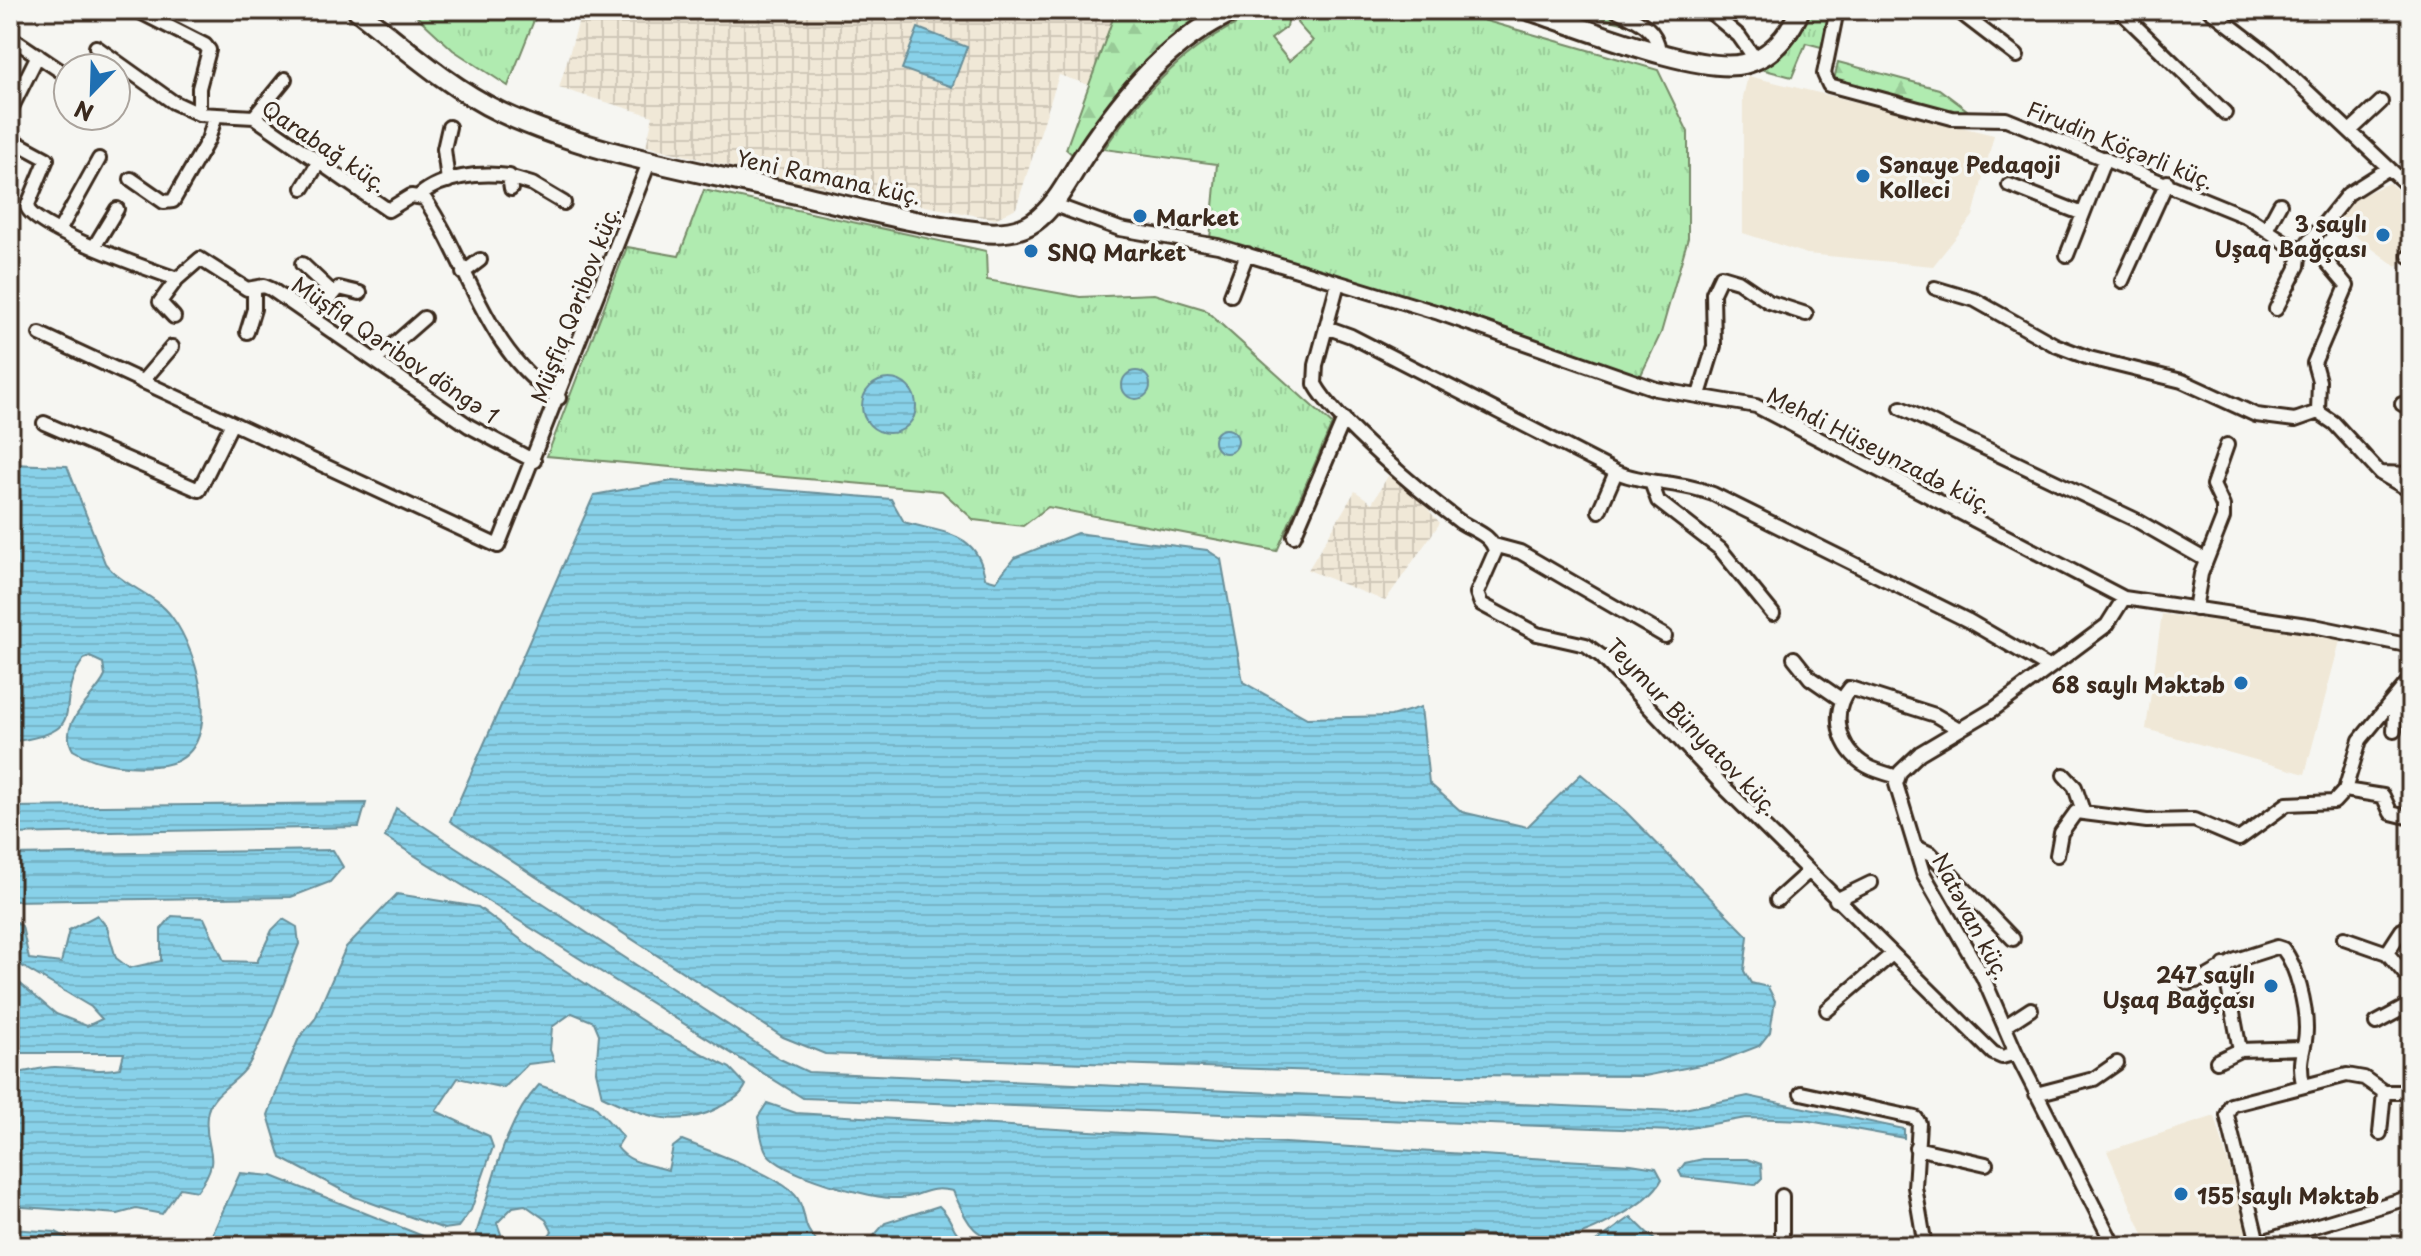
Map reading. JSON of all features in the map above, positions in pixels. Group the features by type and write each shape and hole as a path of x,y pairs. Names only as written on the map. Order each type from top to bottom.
{"street":[{"name":"Yeni Ramana küç.","path":"357,10 486,105 546,131 650,160 982,232 1025,227 1052,204 1108,120 1138,83 1192,35 1236,10"},
{"path":"1528,10 1713,65 1740,65 1756,60 1785,37 1800,10"},
{"path":"1616,10 1649,28 1656,35 1659,51"},
{"path":"1708,10 1739,36 1756,60"},
{"name":"Firudin Köçərli küç.","path":"1837,10 1824,74 1829,85 1952,118 1999,117 2167,182 2267,228 2288,246 2305,245 2347,286 2314,363 2319,381 2318,412"},
{"path":"2119,10 2225,113"},
{"path":"2210,10 2271,57 2411,189"},
{"path":"96,47 173,102 199,114 198,94 209,50 140,11"},
{"path":"1966,13 2017,56"},
{"path":"10,37 52,65"},
{"path":"10,111 38,55"},
{"path":"254,117 285,79"},
{"path":"2350,131 2381,102"},
{"name":"Qarabağ küç.","path":"199,114 254,117 388,210 411,196 420,195"},
{"path":"131,179 164,202 173,201 208,140 216,115"},
{"path":"448,181 444,149 449,127"},
{"path":"10,139 47,159 28,211 59,231 94,247 177,279 160,302 174,317"},
{"path":"2067,255 2105,158"},
{"path":"59,231 99,159"},
{"name":"Müşfiq Qəribov küç.","path":"232,423 498,546 559,398 650,160"},
{"path":"303,188 319,162"},
{"path":"2276,309 2305,245 2348,194 2389,168"},
{"path":"559,398 525,372 488,321 428,203 420,195 448,181 502,175 512,184 532,184 564,203"},
{"path":"2122,281 2167,182"},
{"path":"2009,185 2083,214"},
{"name":"Mehdi Hüseynzadə küç.","path":"1052,204 1120,229 1197,241 1247,254 1460,320 1656,389 1742,402 1771,412 2124,598 2314,626 2411,646"},
{"path":"2267,228 2280,204"},
{"path":"94,247 117,209"},
{"path":"1231,295 1247,254"},
{"name":"Müşfiq Qəribov döngə 1","path":"177,279 200,259 254,290 264,286 271,289 469,426 534,461"},
{"path":"463,273 480,260"},
{"path":"302,264 334,294"},
{"path":"1699,395 1714,346 1714,286 1721,276 1738,281 1769,302 1806,314"},
{"path":"1338,283 1316,365 1315,384 1344,419 1440,506 1494,545 1520,552 1665,636"},
{"path":"314,318 344,287 360,293"},
{"path":"1935,288 1985,304 2055,345 2089,358 2182,381 2256,415 2295,420 2318,412 2334,423 2380,473 2411,491"},
{"path":"247,332 254,309 254,290"},
{"path":"376,360 424,318"},
{"path":"1326,327 1351,336 1616,472 1651,482 1675,482 1713,494 1967,620 2048,667"},
{"path":"40,334 232,423 199,490 44,423"},
{"path":"142,382 172,347"},
{"name":"Mehdi Hüseynzadə küç.","path":"1901,408 2136,520 2206,560"},
{"path":"1294,536 1344,419"},
{"path":"2195,609 2206,560 2223,518 2223,506 2213,485 2227,445"},
{"path":"1599,511 1616,472"},
{"path":"2380,473 2411,474"},
{"path":"1651,482 1658,501 1720,549 1773,614"},
{"name":"Teymur Bünyatov küç.","path":"1494,545 1493,560 1477,593 1481,604 1537,634 1592,649 1808,872 1993,1053 2002,1057 2016,1053"},
{"path":"1959,729 1935,715 1856,687 1847,690 1838,718 1845,744 1867,766 1898,777 1920,753 1994,709 2107,625 2124,598"},
{"path":"1794,658 1810,678 1842,700"},
{"path":"2057,855 2065,825 2076,812 2108,818 2194,820 2239,839 2287,804 2334,802 2345,790 2360,740 2411,678"},
{"path":"2394,731 2396,700"},
{"path":"2064,775 2075,787 2083,811"},
{"name":"Natəvan küç.","path":"1898,777 1897,791 1928,884 1970,950 2016,1053 2114,1246"},
{"path":"2345,790 2383,796 2391,813 2411,818"},
{"path":"1916,847 1931,854 2013,939"},
{"path":"1777,900 1808,872"},
{"path":"1836,900 1871,883"},
{"path":"2387,953 2402,930"},
{"path":"2344,938 2387,953 2411,981"},
{"path":"2188,983 2203,979 2224,965 2277,947 2283,949 2305,1011 2306,1040 2299,1057 2303,1084"},
{"path":"1827,1010 1891,955"},
{"path":"2224,965 2240,1050"},
{"path":"2376,1023 2411,1004"},
{"path":"2005,1026 2031,1009"},
{"path":"2217,1061 2240,1050 2302,1048"},
{"path":"2036,1094 2094,1079 2117,1063"},
{"path":"2411,1092 2384,1092 2355,1075 2303,1084 2235,1103 2228,1109 2253,1244 2411,1197"},
{"path":"2380,1133 2384,1092"},
{"path":"1801,1093 1912,1116 1919,1123 1915,1187 1925,1246"},
{"path":"1916,1148 1986,1164"},
{"path":"1782,1196 1782,1246"}],"shaded area":[{"path":"582,10 1116,10 1089,85 1059,75 1016,208 995,219 795,182 646,146 653,116 559,88"},
{"name":"Sənaye Pedaqoji Kolleci","path":"1748,76 1994,135 1973,216 1933,266 1807,254 1743,233 1743,97"},
{"name":"3 saylı Uşaq Bağçası","path":"2389,183 2411,201 2411,249 2397,267 2335,221 2349,201"},
{"path":"1398,475 1440,523 1385,601 1308,570 1355,491 1372,503 1388,476"},
{"name":"68 saylı Məktəb","path":"2162,614 2341,637 2305,774 2146,729"},
{"name":"155 saylı Məktəb","path":"2215,1116 2249,1237 2224,1246 2148,1246 2107,1151"}],"green space":[{"path":"410,10 538,10 508,86 453,50"},
{"path":"1116,10 1226,10 1075,157 1066,149"},
{"path":"1271,10 1290,10 1287,27 1271,39 1289,61 1313,41 1297,23 1300,10 1448,10 1658,70 1688,132 1688,238 1661,333 1640,377 1446,307 1210,239 1217,164 1104,149 1137,105 1176,65 1220,32"},
{"path":"1570,10 1601,10 1634,26"},
{"path":"1809,10 1830,10 1825,48 1806,43 1792,77 1761,69 1790,44"},
{"path":"1838,62 1939,89 1967,110 1966,115 1834,80"},
{"path":"704,190 986,251 987,280 1080,297 1154,294 1204,309 1332,424 1277,551 1048,507 1023,526 974,520 942,491 547,456 627,247 679,256"}],"water":[{"path":"918,28 967,47 952,87 902,69"},
{"path":"1136,371 1146,375 1150,385 1146,395 1136,399 1126,395 1122,385 1126,375"},
{"path":"889,379 908,387 916,406 908,425 889,433 870,425 862,406 870,387"},
{"path":"1226,429 1235,432 1238,441 1235,450 1226,453 1217,450 1214,441 1217,432"},
{"path":"10,464 67,466 105,563 165,609 182,633 198,676 202,700 202,722 196,742 184,757 164,765 141,767 105,763 73,750 69,730 73,720 105,676 103,663 90,657 84,659 74,676 63,723 54,731 10,742"},
{"path":"672,481 891,499 904,522 946,533 967,543 975,551 985,578 996,581 1014,558 1077,533 1207,550 1221,559 1243,682 1307,718 1391,716 1421,707 1429,783 1462,812 1527,827 1581,774 1625,811 1748,936 1744,971 1751,983 1768,987 1775,1001 1770,1032 1759,1046 1720,1061 1645,1076 1435,1075 825,1054 783,1037 450,821 594,495"},
{"path":"366,803 359,827 10,834 10,807"},
{"path":"396,808 780,1059 808,1072 1674,1111 1748,1096 1904,1129 1904,1138 1804,1120 1746,1118 1673,1131 803,1098 385,837"},
{"path":"333,850 343,867 330,882 291,897 10,901 10,855"},
{"path":"397,894 478,907 540,954 658,1031 730,1068 746,1085 744,1089 735,1099 718,1108 688,1118 659,1117 616,1103 602,1096 596,1071 599,1034 594,1022 572,1013 552,1027 550,1050 554,1061 528,1064 504,1088 458,1078 436,1111 489,1136 493,1147 471,1210 458,1227 444,1229 355,1197 281,1158 268,1115 299,1038 315,1019 346,947"},
{"path":"97,915 107,927 116,958 129,968 161,961 161,929 172,916 204,918 224,961 257,962 272,930 283,919 297,927 299,944 257,1050 244,1071 213,1100 209,1108 210,1169 197,1191 180,1188 162,1214 136,1209 118,1214 10,1206 10,1074 50,1067 120,1068 124,1053 10,1053 10,975 56,1014 87,1026 102,1019 91,1007 10,959 10,918 22,926 29,959 61,963 69,930"},
{"path":"539,1085 593,1104 623,1137 617,1147 633,1160 668,1170 673,1147 682,1140 778,1182 798,1199 807,1227 822,1246 541,1246 552,1231 546,1220 525,1205 513,1207 497,1223 501,1234 497,1246 476,1234 508,1136 516,1118"},
{"path":"767,1103 796,1113 1631,1164 1656,1168 1662,1179 1645,1198 1618,1217 1562,1239 1515,1240 1468,1233 1455,1242 1418,1246 1011,1246 987,1238 973,1228 953,1191 936,1189 908,1197 887,1198 829,1184 790,1170 765,1149 758,1117"},
{"path":"1703,1159 1747,1159 1761,1164 1762,1178 1755,1185 1682,1177 1679,1171 1685,1163"},
{"path":"240,1173 272,1176 448,1246 207,1246"},
{"path":"939,1206 959,1235 973,1246 865,1246 885,1223"},
{"path":"1631,1217 1661,1246 1590,1246"},
{"path":"10,1229 56,1232 67,1238 68,1246 10,1246"}],"place":[{"name":"Sənaye Pedaqoji Kolleci","path":"1863,176"},
{"name":"Market","path":"1140,216"},
{"name":"3 saylı Uşaq Bağçası","path":"2383,235"},
{"name":"SNQ Market","path":"1031,251"},
{"name":"68 saylı Məktəb","path":"2241,683"},
{"name":"247 saylı Uşaq Bağçası","path":"2271,986"},
{"name":"155 saylı Məktəb","path":"2181,1194"}]}
